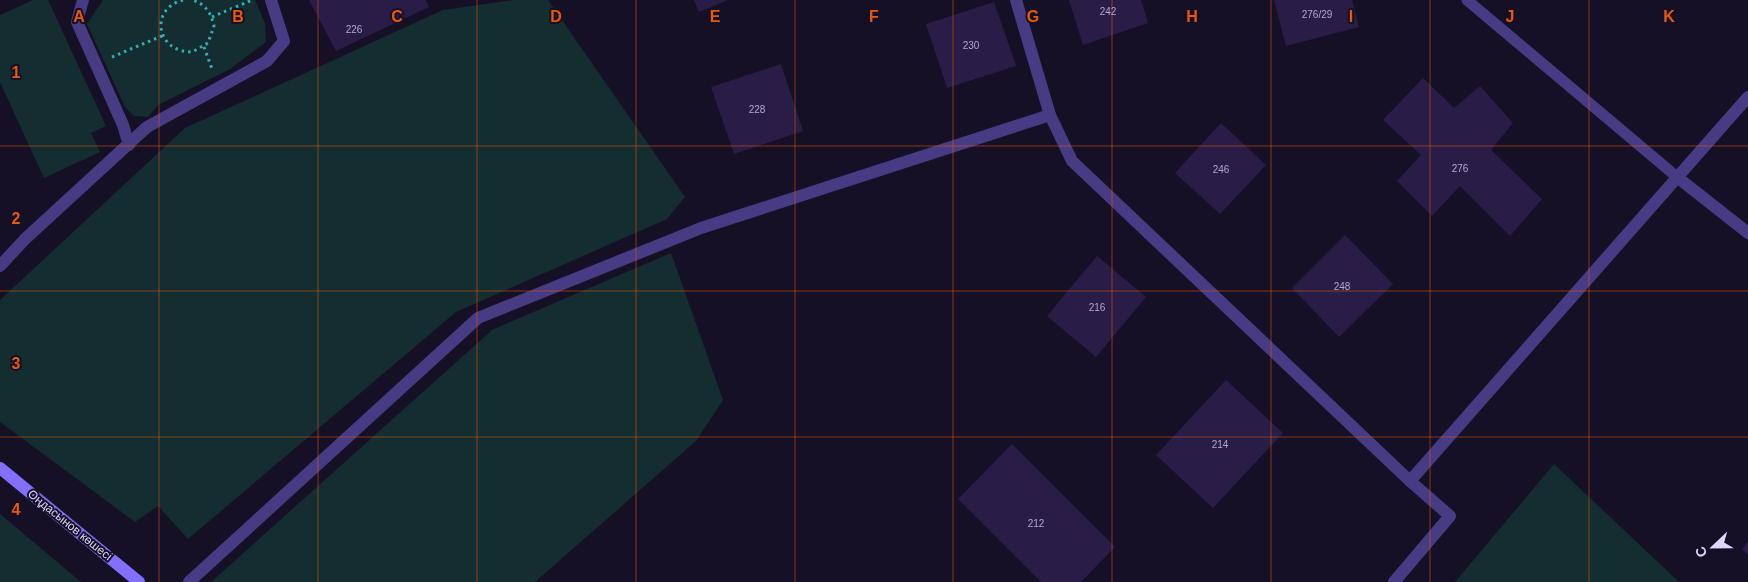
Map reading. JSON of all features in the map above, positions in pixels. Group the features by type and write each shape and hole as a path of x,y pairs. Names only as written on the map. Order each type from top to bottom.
{"street":[{"path":"83,0 77,22 129,145"},
{"path":"0,266 26,239 147,127 267,61 284,41 271,0"},
{"path":"1016,0 1050,116 1072,161 1410,481 1450,516 1394,582"},
{"path":"1410,481 1748,97"},
{"path":"189,582 478,318 701,228 1050,116"},
{"path":"1678,177 1748,233"},
{"name":"Оңдасынов көшесі","path":"0,468 131,580"}],"lane":[{"path":"1467,0 1678,177"}],"path":[{"path":"181,0 170,6 165,12 162,19 162,36 174,49 192,52 200,49 212,35 212,17 200,3 190,0"},
{"path":"212,17 252,0"},
{"path":"95,65 162,36"}],"green space":[{"path":"33,0 48,0 106,126 91,133 100,152 44,178 0,82 0,15"},
{"path":"103,0 255,0 265,23 266,42 230,69 158,105 148,117 134,116 125,107 87,24"},
{"path":"513,0 548,0 685,197 667,219 456,312 188,539 158,506 135,522 0,422 0,300 185,128 443,10"},
{"path":"671,253 723,400 696,441 535,582 211,582 492,330"},
{"path":"1554,464 1679,582 1455,582"},
{"path":"0,514 81,582 0,582"}],"building":[{"path":"309,0 426,0 429,7 336,51"},
{"path":"694,0 728,0 699,12"},
{"path":"1069,0 1141,0 1148,23 1083,45"},
{"path":"1274,0 1352,0 1359,27 1286,46"},
{"path":"994,2 1016,66 947,88 926,24"},
{"path":"781,64 803,131 734,154 711,87"},
{"path":"1423,78 1454,108 1480,86 1513,123 1491,150 1542,199 1510,236 1460,186 1432,216 1397,181 1421,155 1383,120"},
{"path":"1221,123 1266,165 1220,214 1175,173"},
{"path":"1345,235 1393,284 1339,337 1292,288"},
{"path":"1097,256 1146,297 1096,357 1047,316"},
{"path":"1226,380 1283,433 1213,508 1156,455"},
{"path":"1012,444 1115,547 1081,582 1041,582 958,499"},
{"path":"1748,542 1748,555 1742,549"}]}
